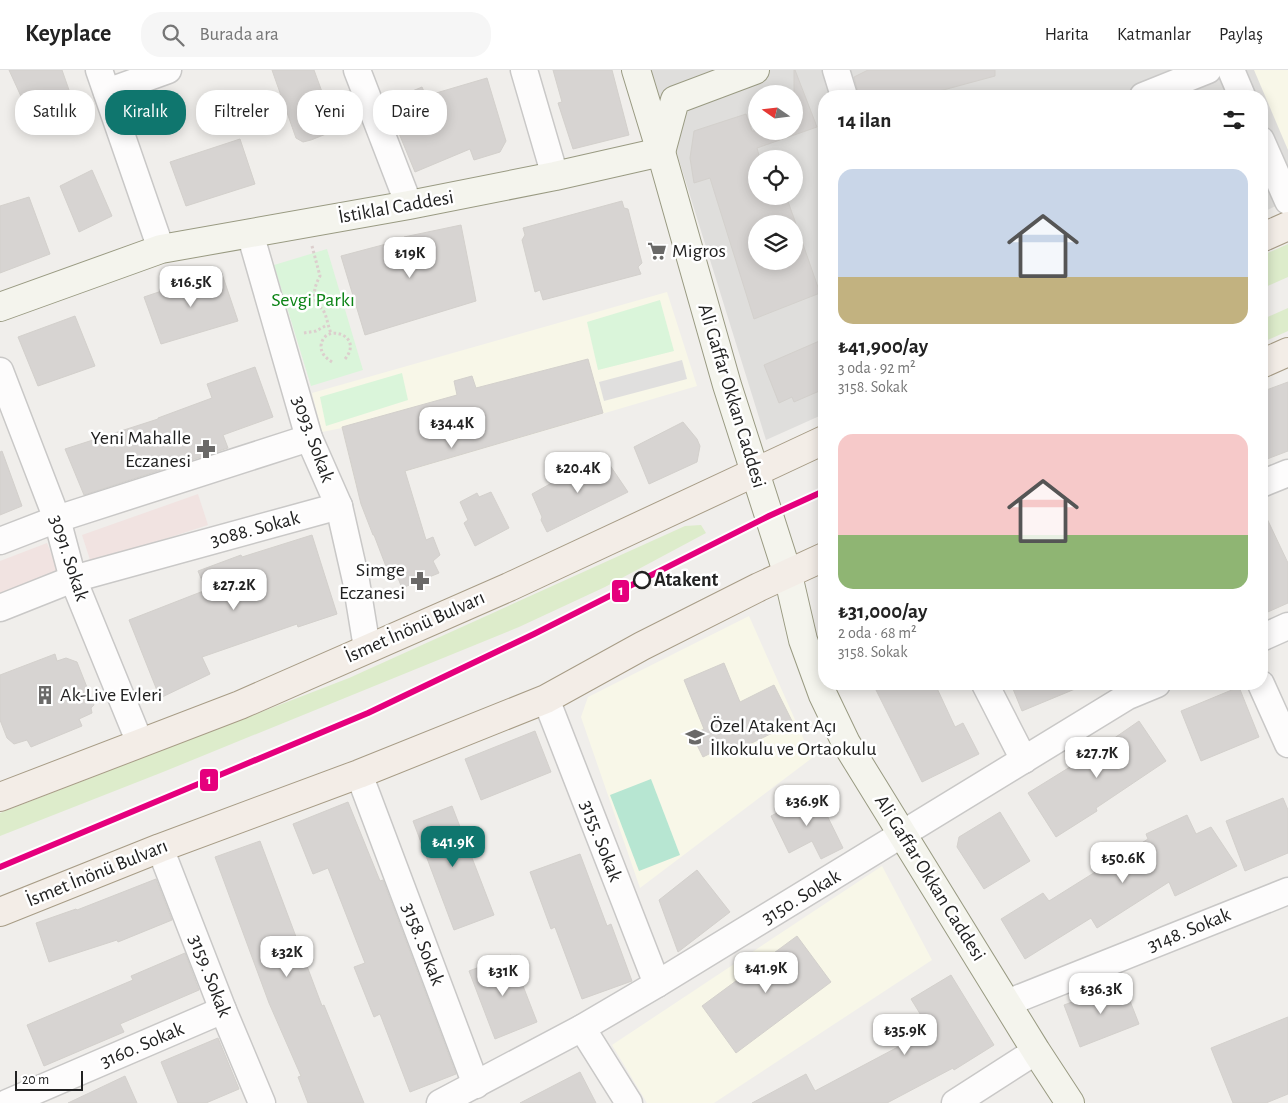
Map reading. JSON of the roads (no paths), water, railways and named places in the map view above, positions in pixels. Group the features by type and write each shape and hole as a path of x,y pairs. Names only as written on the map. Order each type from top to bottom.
{"main road":[{"path":"1268,235 1288,226"},
{"path":"1268,361 1288,352"},
{"name":"İsmet İnönü Bulvarı","path":"0,797 240,704 509,587 818,443"},
{"name":"İsmet İnönü Bulvarı","path":"0,912 160,848 359,774 546,698 642,646 818,560"}],"street":[{"path":"161,249 103,81 168,70"},
{"path":"357,70 409,205"},
{"path":"524,70 555,176"},
{"name":"Ali Gaffar Okkan Caddesi","path":"636,70 727,385 788,574 803,640 818,681"},
{"path":"661,152 675,100 755,70"},
{"path":"836,70 842,90"},
{"path":"1158,90 1208,70"},
{"path":"1231,70 1239,90"},
{"name":"İstiklal Caddesi","path":"0,307 161,249 409,205 555,176 661,152"},
{"path":"1268,156 1288,201"},
{"name":"3093. Sokak","path":"250,233 309,438 338,506 356,581 367,648"},
{"name":"3091. Sokak","path":"0,371 57,519 74,579 140,743"},
{"path":"0,541 57,519 309,438"},
{"path":"1268,481 1288,473"},
{"name":"3088. Sokak","path":"0,608 74,579 338,506"},
{"path":"1268,635 1288,626"},
{"name":"Ali Gaffar Okkan Caddesi","path":"821,690 846,743 1070,1103"},
{"path":"989,690 1024,760"},
{"name":"3150. Sokak","path":"440,1103 582,1028 657,984 1128,696 1142,690"},
{"path":"1264,690 1288,744"},
{"name":"3155. Sokak","path":"546,698 657,984"},
{"name":"3158. Sokak","path":"359,774 476,1085"},
{"name":"3159. Sokak","path":"160,848 223,1010 262,1103"},
{"name":"3148. Sokak","path":"1007,1003 1288,891"},
{"name":"3160. Sokak","path":"7,1103 223,1010"},
{"path":"582,1028 629,1103"},
{"path":"955,1103 1036,1051"}],"place":[{"name":"Migros","path":"657,251"},
{"name":"Yeni Mahalle Eczanesi","path":"206,449"},
{"name":"Atakent","path":"642,580"},
{"name":"Simge Eczanesi","path":"420,581"},
{"name":"Ak-Live Evleri","path":"45,695"},
{"name":"Özel Atakent Açı İlkokulu ve Ortaokulu","path":"695,737"}],"park label":[{"name":"Sevgi Parkı","path":"313,300"}]}
